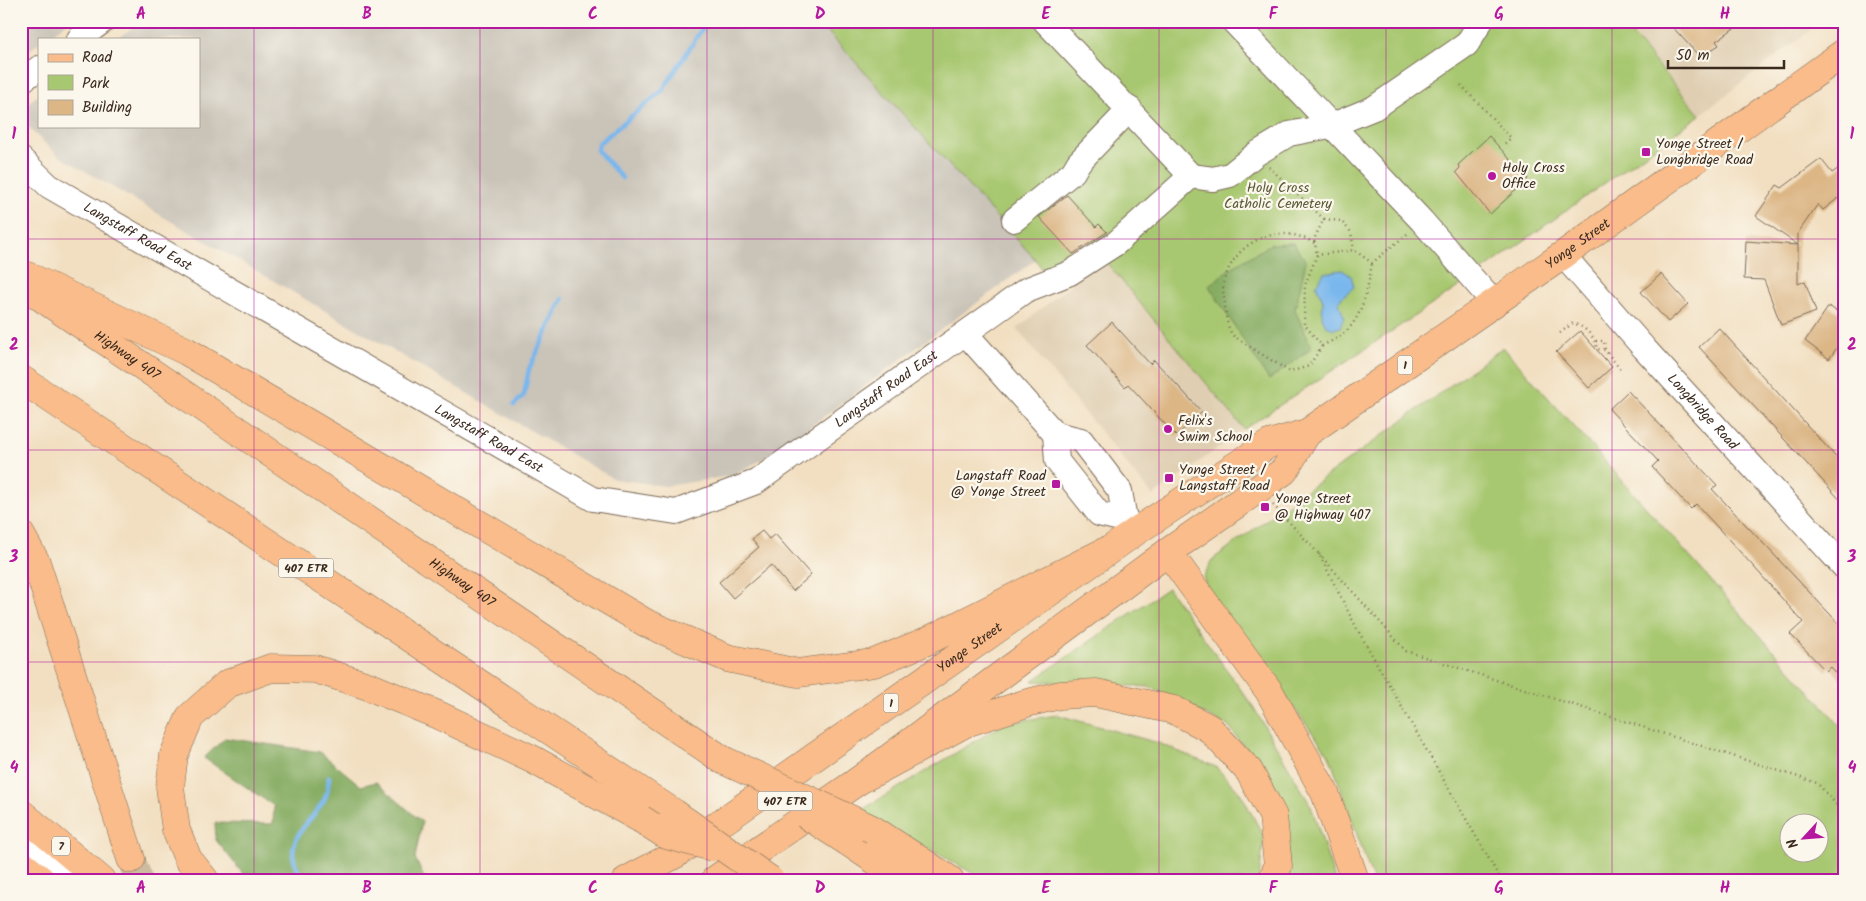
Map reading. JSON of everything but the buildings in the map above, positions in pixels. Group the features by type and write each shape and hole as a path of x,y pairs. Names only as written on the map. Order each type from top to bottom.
{"main road":[{"name":"Yonge Street","path":"641,880 1106,551 1132,525 1269,444 1307,433 1563,255 1845,52"},
{"path":"21,272 186,351 646,623 727,658 798,673 874,664 927,641 1106,551"},
{"name":"Highway 407","path":"21,284 723,760 904,880"},
{"name":"407 ETR","path":"21,379 731,851 770,880"},
{"name":"Yonge Street","path":"715,880 858,781 1168,552 1284,471 1307,433"},
{"path":"1132,525 1168,552 1268,691 1325,793 1355,880"},
{"path":"21,535 36,562 131,859"},
{"path":"205,880 188,859 176,830 170,787 174,754 190,717 227,684 271,668 315,669 368,686 438,715 532,760 641,819 666,835 731,851"},
{"path":"858,781 966,723 1027,702 1060,695 1096,693 1174,710 1209,728 1250,771 1273,816 1278,866 1272,880"},
{"path":"723,760 872,829 950,880"},
{"name":"7","path":"21,812 101,880"},
{"path":"627,880 676,854"},
{"path":"21,864 41,880"}],"street":[{"path":"80,38 103,21"},
{"path":"1046,21 1191,176 1213,179 1230,175 1256,154 1289,134 1330,126 1374,108 1467,44 1480,21"},
{"path":"1233,21 1330,126 1422,221 1494,303"},
{"path":"21,81 38,69"},
{"path":"1014,220 1073,172 1078,162 1130,109"},
{"name":"Langstaff Road East","path":"21,159 50,186 592,499 676,512 756,482 1026,290 1070,274 1115,244 1191,176"},
{"name":"Longbridge Road","path":"1563,255 1650,356 1842,560"},
{"path":"966,334 1055,434 1081,440 1120,491 1132,525"},
{"path":"1055,434 1057,461 1099,514 1132,525"},
{"path":"21,835 76,880"}],"path":[{"path":"1461,85 1511,138 1502,146"},
{"path":"1256,154 1324,219 1341,221 1351,232 1354,250"},
{"path":"1322,346 1304,324 1305,284 1317,255 1314,243 1324,219"},
{"path":"1314,243 1302,235 1286,232 1255,242 1239,252 1224,282 1225,311 1232,334 1290,372 1309,366 1322,346 1341,335 1352,325 1366,294 1372,263 1422,221"},
{"path":"1317,255 1354,250 1372,263"},
{"path":"1560,334 1572,323 1583,326 1596,341 1597,349 1604,350"},
{"path":"1596,341 1604,341 1608,338"},
{"path":"1604,341 1604,350 1621,370"},
{"path":"1259,488 1406,651 1817,783 1845,814"},
{"path":"1319,554 1356,628 1501,880"}],"shaded area":[{"path":"21,21 69,21 46,38 38,38 38,44 21,56"},
{"path":"141,21 818,21 1036,259 776,452 731,476 665,486 614,479 59,156 21,121 21,107 38,96 38,128 200,128 200,38 118,38"},
{"path":"1620,21 1822,21 1700,115"},
{"path":"1103,258 1244,429 1153,496 1017,329"}],"green space":[{"name":"Holy Cross Catholic Cemetery","path":"818,21 1620,21 1700,115 1469,280 1244,429 1103,258 1057,290 1035,259"},
{"path":"1293,243 1306,261 1295,310 1312,348 1269,380 1209,286 1228,270 1271,244"},
{"path":"1503,347 1845,731 1845,880 1373,880 1329,755 1210,596 1203,577 1213,559"},
{"path":"1168,588 1254,708 1311,806 1335,880 1290,880 1283,797 1228,726 1150,687 1032,681"},
{"path":"1058,715 1158,743 1216,767 1241,794 1264,837 1259,880 985,880 860,811 1005,723"},
{"path":"225,738 320,752 361,786 376,782 422,822 415,858 425,880 248,880 216,840 215,823 273,824 274,806 204,758"}],"water":[{"path":"1342,270 1351,276 1354,287 1342,297 1339,303 1344,317 1340,327 1334,329 1326,326 1322,317 1323,300 1316,285 1324,273"}],"waterway":[{"path":"622,178 597,150 599,143 663,90 707,21"},
{"path":"514,405 524,395 529,369 563,299"},
{"path":"301,880 293,856 294,845 301,831 325,798 329,777"}],"tunnel":[{"path":"131,859 139,880"}],"place":[{"name":"Yonge Street / Longbridge Road","path":"1646,152"},
{"name":"Holy Cross Office","path":"1492,176"},
{"name":"Felix's Swim School","path":"1168,429"},
{"name":"Yonge Street / Langstaff Road","path":"1169,478"},
{"name":"Langstaff Road @ Yonge Street","path":"1056,484"},
{"name":"Yonge Street @ Highway 407","path":"1265,507"}]}
